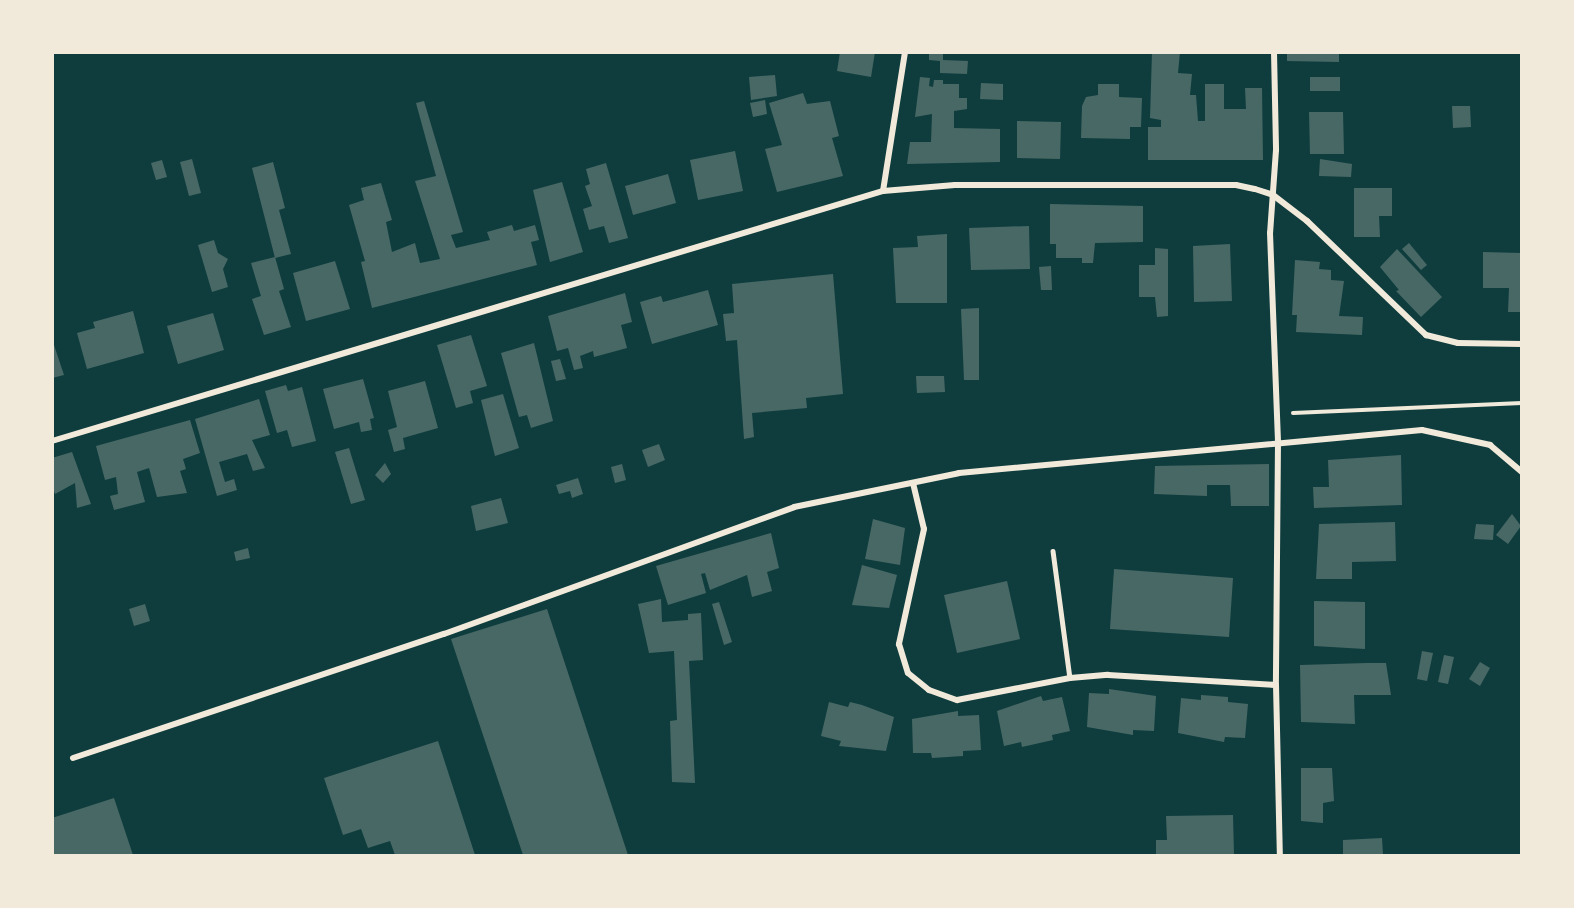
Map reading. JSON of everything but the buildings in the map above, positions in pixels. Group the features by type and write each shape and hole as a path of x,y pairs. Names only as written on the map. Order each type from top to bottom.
{"street":[{"path":"883,191 905,52"},
{"path":"1274,52 1273,195 1270,233 1278,442 1276,685 1280,855"},
{"path":"52,441 883,191 955,185 1236,185 1273,195 1307,220 1425,335 1458,343 1521,344"},
{"path":"73,758 444,634 794,507 959,473 1422,430 1490,445 1521,472"},
{"path":"913,483 924,529 916,576 902,618 899,644 908,673 929,690 957,700 1070,678 1108,675 1276,685"}],"lane":[{"path":"1053,551 1070,678"}],"path":[{"path":"1277,414 1521,403"}]}
